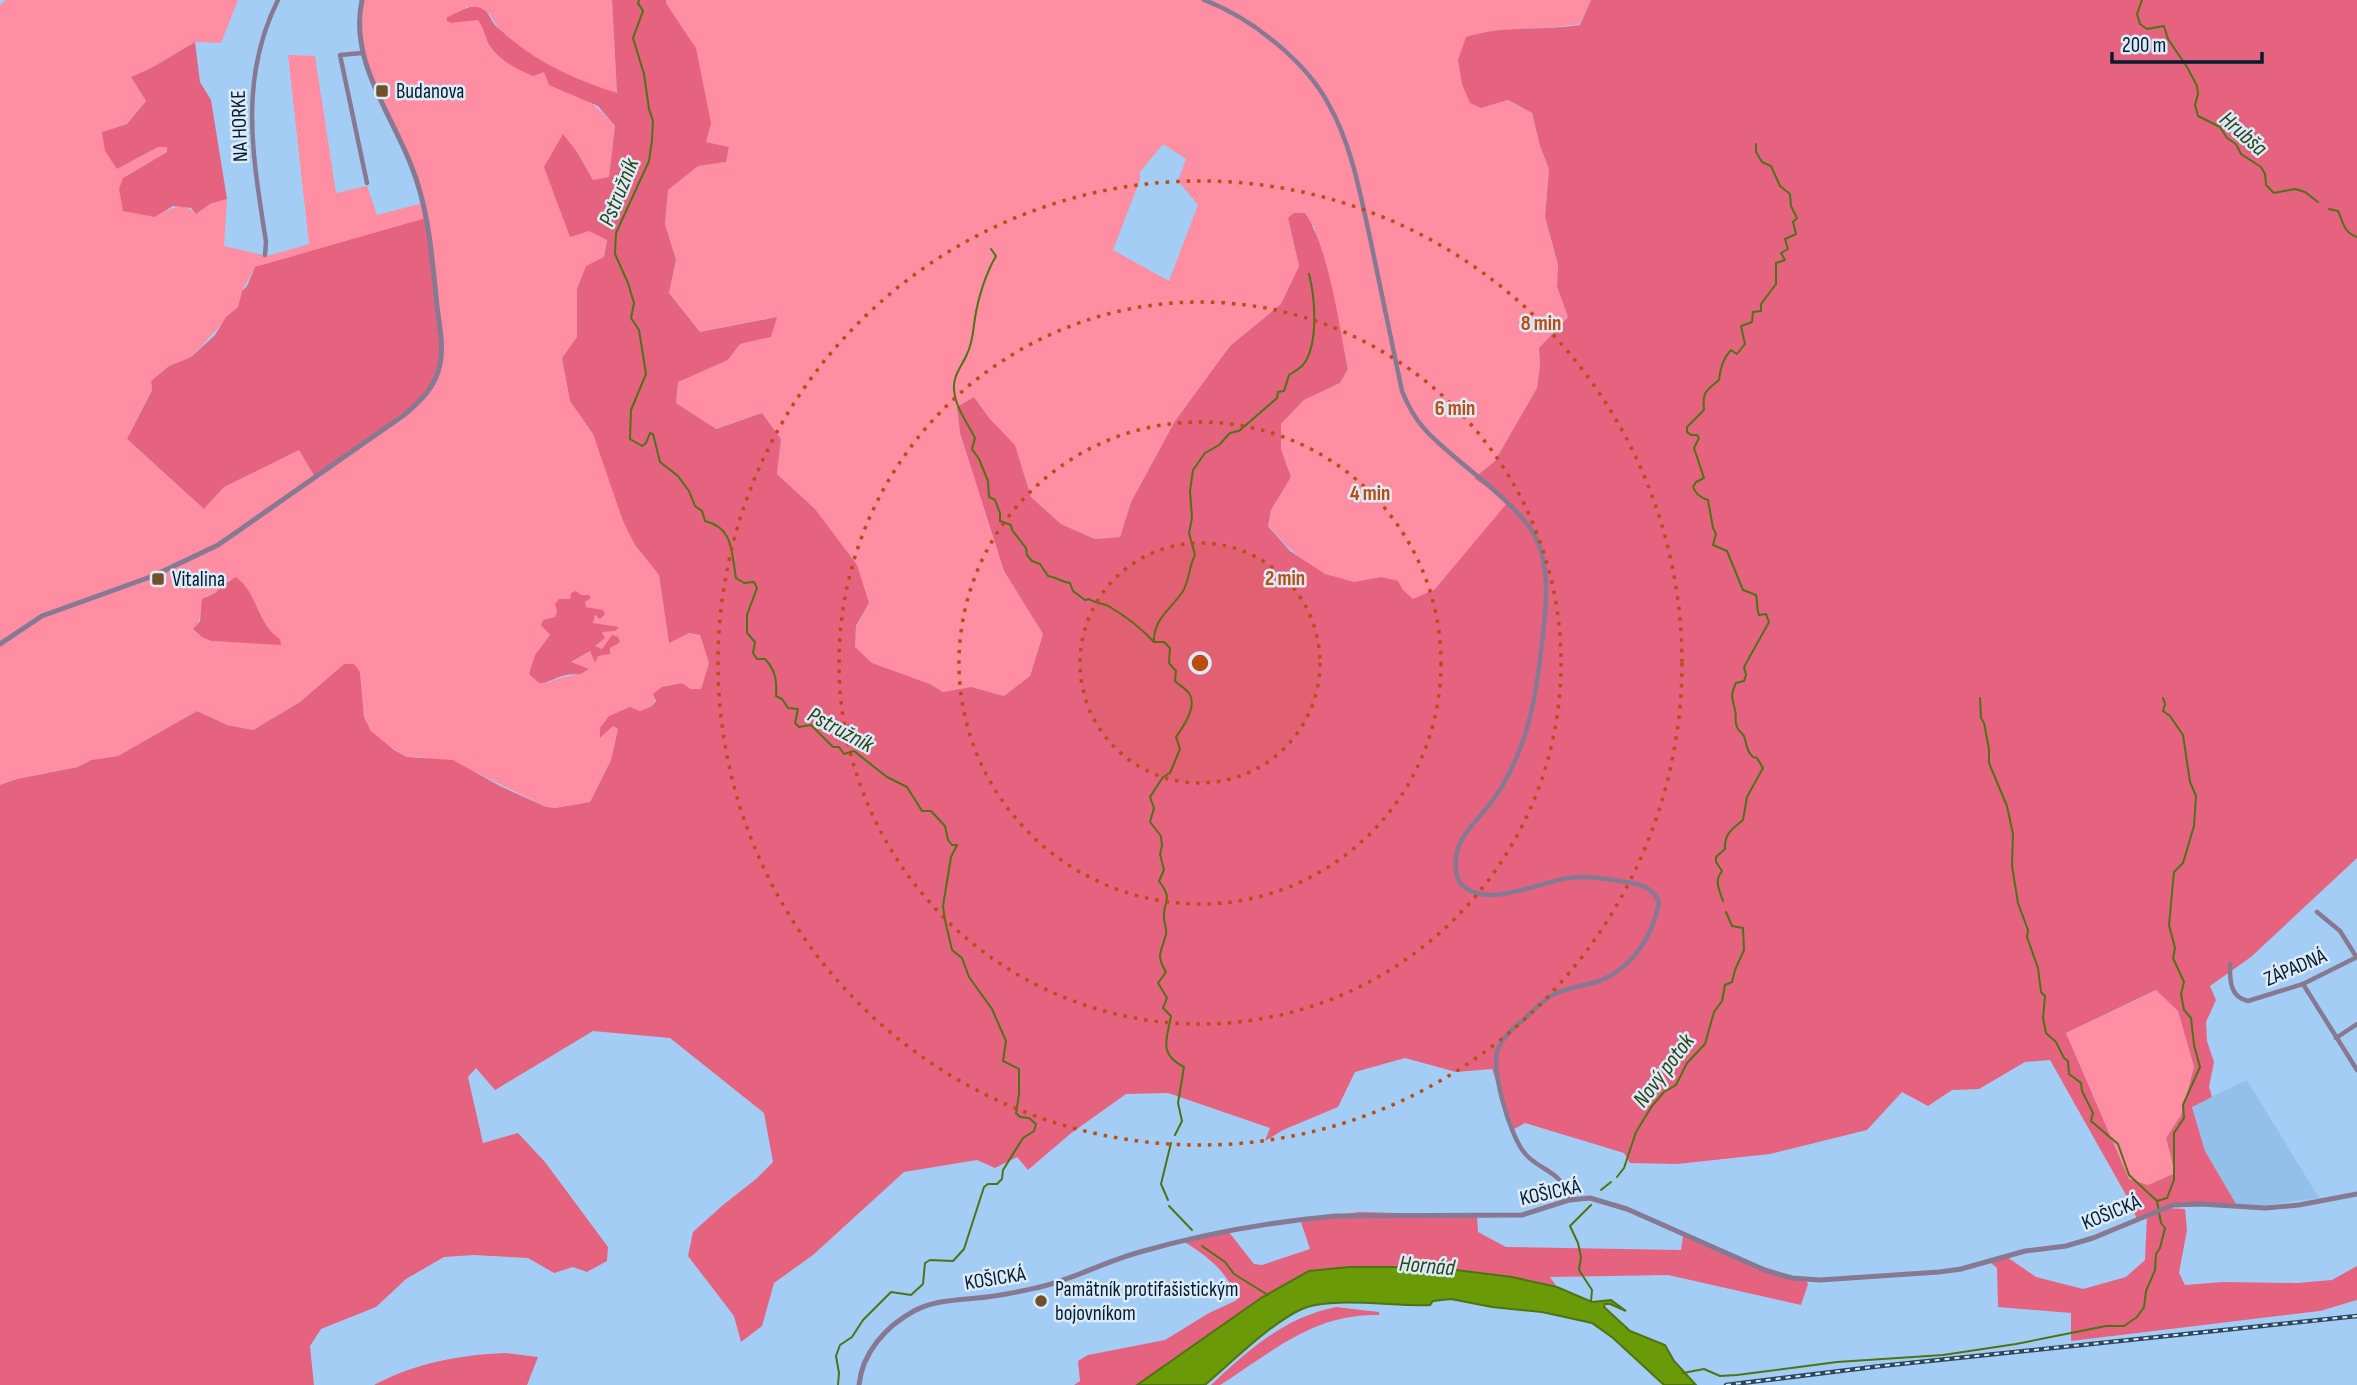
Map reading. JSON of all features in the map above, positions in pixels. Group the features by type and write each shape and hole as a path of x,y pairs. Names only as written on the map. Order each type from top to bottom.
{"street":[{"name":"NA HORKE","path":"265,255 267,242 253,138 253,85 259,45 278,0"},
{"path":"0,644 42,616 153,576 218,545 404,415 429,390 438,374 441,353 431,247 423,203 409,158 362,53 358,30 362,0"},
{"path":"1204,0 1238,16 1262,32 1314,82 1330,105 1348,147 1358,183 1402,391 1409,410 1427,433 1525,521 1536,538 1543,558 1544,607 1532,714 1510,774 1460,843 1455,858 1461,883 1474,893 1489,895 1513,892 1565,878 1601,878 1645,886 1653,890 1659,902 1651,934 1635,956 1599,981 1553,994 1506,1034 1494,1060 1501,1097 1522,1151 1553,1172 1561,1181 1569,1200"},
{"path":"362,53 340,55 367,183"},
{"path":"2318,912 2340,931 2357,958"},
{"name":"ZÁPADNÁ","path":"2230,964 2234,992 2241,999 2256,1000 2303,984 2357,958"},
{"path":"2303,984 2357,1070"},
{"path":"2336,1038 2357,1024"},
{"name":"KOŠICKÁ","path":"859,1385 869,1353 896,1323 918,1309 939,1302 989,1297 1044,1286 1137,1252 1197,1238 1335,1216 1522,1215 1569,1200 1594,1199 1627,1209 1767,1271 1792,1278 1820,1280 1961,1269 2025,1251 2080,1242 2173,1205 2265,1208 2299,1205 2357,1194"}],"shaded area":[{"path":"6,0 238,0 221,43 195,42 131,77 146,101 127,124 102,132 117,169 158,147 167,147 167,152 123,178 155,217 181,207 186,207 196,214 210,204 227,199 224,246 267,256 309,244 288,55 315,56 336,193 367,186 377,215 423,203 413,168 362,53 362,0 612,0 617,94 584,82 528,53 499,28 490,14 467,7 458,14 447,17 451,23 478,19 490,46 573,90 588,100 615,126 609,177 593,180 577,152 589,231 607,239 604,257 586,267 577,289 577,338 562,358 570,401 593,434 635,545 659,575 669,642 689,633 700,635 709,663 701,689 691,689 682,683 662,687 652,706 640,711 622,710 601,737 613,726 618,729 611,760 590,802 546,807 479,774 420,757 407,757 382,742 371,731 364,717 360,672 344,664 300,702 253,730 227,725 197,711 118,756 91,760 78,767 0,785 0,5","holes":["255,267 315,476 300,449 224,487 204,509 127,439 152,389 151,381 169,366 191,357 238,307 242,291","230,579 268,631 280,639 280,644 211,641 193,630 199,621 206,596 215,593","591,598 584,602 586,607 605,614 593,617 594,646 602,649 593,655 590,651 570,663 588,670 548,683 535,655 550,635 557,611 570,599"]},
{"path":"612,0 666,0 696,48 711,123 706,142 729,147 726,162 698,166 668,190 665,224 676,260 669,293 700,332 777,317 771,337 740,344 728,360 678,382 676,403 716,429 762,413 781,439 777,474 815,509 857,565 869,603 856,626 855,647 872,663 930,684 943,692 971,687 1004,696 1030,676 1043,634 1004,571 960,433 957,407 974,397 990,419 1015,445 1031,497 1061,524 1095,539 1120,537 1131,502 1175,421 1230,346 1281,304 1299,266 1288,218 1294,213 1305,213 1321,246 1348,369 1340,383 1304,400 1281,424 1281,449 1291,477 1271,510 1268,526 1290,551 1325,574 1354,582 1381,577 1398,581 1413,599 1435,589 1508,502 1474,478 1495,461 1537,388 1539,348 1568,317 1557,287 1558,265 1545,217 1549,169 1532,113 1508,100 1481,108 1470,103 1462,84 1458,60 1466,37 1495,31 1580,25 1591,0 2357,0 2357,858 2251,957 2210,986 2216,1000 2206,1022 2207,1041 2214,1062 2209,1087 2212,1097 2192,1107 2205,1151 2236,1204 2183,1202 2165,1208 2185,1209 2187,1230 2179,1273 2185,1285 2332,1280 2357,1266 2357,1300 2320,1311 2071,1341 2071,1313 1998,1307 1997,1268 1991,1263 2007,1257 2036,1277 2083,1289 2126,1277 2145,1260 2147,1215 2137,1219 2050,1060 2025,1062 1979,1089 1952,1090 1928,1106 1902,1092 1867,1130 1770,1154 1677,1164 1630,1163 1624,1153 1525,1123 1514,1129 1492,1069 1456,1072 1405,1058 1355,1072 1338,1107 1283,1130 1265,1141 1270,1128 1168,1093 1126,1094 1070,1134 1028,1170 1017,1157 995,1168 977,1160 904,1172 813,1255 774,1283 762,1326 741,1342 734,1316 688,1256 693,1232 773,1162 764,1113 670,1038 593,1031 495,1090 476,1068 468,1077 483,1143 518,1133 545,1162 608,1247 607,1261 587,1272 573,1267 554,1273 528,1258 474,1255 444,1257 406,1279 376,1307 321,1329 310,1346 314,1385 0,1385 0,785 78,767 91,760 118,756 197,711 227,725 253,730 300,702 344,664 354,664 360,672 364,717 371,731 394,750 407,757 453,760 500,786 546,807 555,808 590,802 611,760 618,729 613,726 600,738 600,728 609,716 630,707 640,711 652,706 656,701 653,694 662,687 682,683 691,689 701,689 709,663 700,635 689,633 669,643 659,575 635,545 623,521 593,434 570,401 562,358 577,337 577,289 586,266 604,257 607,240 589,231 570,237 544,167 563,134 593,180 609,177 615,126 598,106 549,85 544,72 533,76 504,61 490,46 478,20 451,23 447,21 447,17 470,7 481,8 498,28 532,55 573,77 617,93","holes":["2156,990 2178,1011 2194,1067 2181,1115 2166,1138 2175,1173 2148,1185 2129,1179 2066,1033"]},
{"path":"666,0 1591,0 1580,24 1509,29 1466,37 1481,108 1507,100 1532,113 1549,169 1545,217 1558,266 1557,287 1568,317 1539,348 1537,388 1495,461 1475,477 1509,502 1435,589 1413,600 1381,577 1353,582 1340,580 1316,569 1285,544 1268,525 1271,510 1291,477 1281,449 1281,424 1304,400 1340,383 1348,369 1314,226 1288,218 1299,266 1281,304 1230,346 1175,421 1131,502 1120,537 1095,539 1061,524 1031,497 1015,445 990,419 974,397 957,407 960,433 1004,571 1043,634 1030,676 1004,696 971,687 943,692 930,684 872,663 855,648 856,627 869,603 815,509 777,474 781,439 762,413 715,429 676,403 677,382 728,360 740,344 771,337 776,317 700,332 669,293 676,260 665,224 668,190 697,166 726,162 729,147 706,142 696,48","holes":["1163,144 1186,159 1178,181 1198,205 1169,281 1113,250 1140,180 1140,172"]},
{"path":"195,42 200,82 211,100 227,199 210,204 196,214 191,208 173,206 155,217 123,211 119,189 123,178 167,152 167,147 158,147 117,169 105,151 102,132 127,124 146,101 131,77"},
{"path":"426,218 441,341 440,364 423,398 315,477 299,450 224,487 204,509 127,439 152,390 151,381 169,366 191,357 215,335 226,317 238,307 242,291 255,267"},
{"path":"236,577 249,591 266,625 280,639 281,645 211,641 193,629 200,621 202,599"},
{"path":"576,591 591,598 585,602 586,607 603,610 605,614 600,619 595,615 593,623 619,627 615,631 602,632 605,638 595,646 602,649 612,635 618,637 620,642 610,648 610,654 598,656 595,663 590,651 571,662 589,669 582,673 539,683 529,674 535,655 550,635 541,625 543,620 555,617 555,604 559,599 570,599 571,593"},
{"path":"2157,990 2178,1011 2194,1067 2181,1115 2166,1138 2175,1173 2148,1185 2129,1179 2066,1033"},
{"path":"2247,1080 2319,1198 2258,1206 2236,1204 2205,1151 2192,1106"},
{"path":"1360,1212 1477,1215 1478,1232 1506,1247 1681,1250 1683,1236 1725,1254 1795,1277 1804,1277 1808,1284 1801,1305 1668,1275 1550,1277 1557,1287 1512,1277 1433,1267 1349,1267 1309,1271 1261,1298 1137,1385 1074,1385 1080,1381 1078,1361 1088,1355 1165,1340 1209,1313 1237,1300 1216,1265 1183,1241 1228,1231 1254,1264 1262,1265 1310,1249 1300,1219"},
{"path":"1349,1267 1432,1267 1512,1277 1557,1287 1592,1302 1611,1300 1626,1311 1610,1304 1605,1304 1604,1307 1630,1331 1665,1345 1674,1361 1696,1385 1664,1385 1613,1338 1592,1323 1542,1312 1492,1307 1451,1299 1433,1301 1430,1305 1314,1305 1290,1315 1205,1385 1137,1385 1261,1298 1309,1271"},
{"path":"1336,1307 1379,1312 1379,1315 1334,1320 1314,1328 1276,1348 1220,1385 1211,1385 1254,1347 1283,1327"},
{"path":"505,1353 538,1357 527,1385 374,1385 421,1366 471,1356"}],"waterway":[{"name":"Pstružník","path":"639,0 643,11 633,38 644,74 653,121 652,140 649,161 616,233 615,254 634,303 631,318 639,330 646,374 631,410 630,439 642,446 650,433 653,434 660,462 678,476 689,491 695,506 702,511 705,521 714,524 726,535 732,550 736,578 744,583 754,582 757,588 747,615 747,633 755,642 753,653 757,659 765,659 774,672 776,696 782,699 788,708 798,709 795,723 799,727 811,725 833,747 839,747 844,754 854,751 887,777 907,787 922,811 931,811 945,826 948,840 952,845 957,845 951,857 943,906 952,950 962,958 969,977 992,1009 1006,1041 1003,1061 1019,1069 1016,1113 1036,1124 1034,1131 1023,1138 1003,1170 1002,1179 997,1184 984,1187 964,1249 953,1261 930,1260 925,1263 923,1284 911,1295 891,1292 863,1320 852,1337 840,1345 836,1356 838,1385"},
{"name":"Hrubša","path":"2142,0 2137,14 2140,24 2147,29 2164,26 2168,39 2197,86 2195,105 2198,116 2220,127 2227,138 2236,144 2241,154 2261,167 2266,185 2274,193 2295,189 2305,192 2318,202"},
{"name":"Nový potok","path":"1723,901 1718,882 1722,871 1716,857 1725,849 1730,832 1743,820 1747,797 1763,768 1749,752 1744,736 1737,727 1732,694 1736,683 1744,681 1744,667 1769,622 1766,614 1759,615 1756,595 1743,590 1727,551 1713,545 1716,534 1708,500 1699,496 1693,487 1704,478 1694,448 1699,438 1687,432 1687,427 1704,410 1705,395 1719,380 1722,364 1728,353 1731,350 1737,354 1745,344 1741,326 1752,322 1753,312 1761,311 1761,304 1776,284 1776,263 1785,260 1781,253 1788,249 1785,239 1796,234 1793,222 1797,218 1791,206 1790,194 1780,186 1771,166 1762,162 1756,152 1756,144"},
{"name":"Hrubša","path":"2329,209 2338,211 2347,230 2357,237"},
{"path":"991,249 996,256 983,286 970,345 954,384 959,408 975,438 972,449 988,481 989,497 995,500 1000,521 1011,525 1026,548 1027,555 1040,564 1048,576 1070,583 1073,591 1085,600 1108,606 1154,642"},
{"path":"1175,1135 1182,1121 1178,1103 1184,1067 1170,1057 1167,1051 1166,1039 1171,1016 1163,1008 1167,998 1158,983 1166,972 1160,957 1166,934 1164,912 1167,896 1159,881 1164,870 1160,854 1161,836 1150,822 1154,808 1150,797 1163,777 1170,773 1180,749 1176,737 1189,716 1192,704 1189,693 1175,681 1176,671 1169,663 1170,648 1164,642 1154,642 1155,634 1160,620 1183,591 1195,555 1189,533 1193,470 1205,453 1219,445 1230,433 1239,431 1277,398 1278,392 1284,391 1289,375 1303,365 1308,356 1314,333 1313,295 1309,274"},
{"path":"1683,1373 1704,1369 1720,1376 1737,1375 1837,1362 1943,1355 2106,1326 2124,1326 2137,1317 2144,1307 2146,1291 2155,1270 2156,1254 2165,1228 2161,1223 2157,1201 2129,1175 2118,1144 2091,1121 2093,1113 2081,1083 2069,1074 2068,1061 2056,1042 2046,1033 2043,1018 2045,996 2041,992 2038,968 2018,903 2012,866 2013,834 2007,806 1989,763 1980,698"},
{"path":"2157,1201 2167,1198 2174,1180 2174,1133 2184,1118 2183,1105 2200,1067 2191,1018 2184,1010 2181,994 2184,982 2173,958 2175,948 2169,925 2174,872 2183,863 2194,826 2196,796 2190,782 2183,735 2170,716 2163,711 2163,698"},
{"name":"Nový potok","path":"1617,1177 1624,1168 1636,1132 1652,1106 1664,1092 1676,1085 1687,1063 1705,1044 1714,1012 1722,1001 1725,985 1732,982 1744,950 1743,928 1732,926 1726,912"},
{"path":"1168,1200 1161,1184 1171,1143"},
{"name":"Nový potok","path":"1601,1190 1611,1182"},
{"name":"Nový potok","path":"1591,1205 1570,1226 1581,1257 1579,1270 1592,1290 1591,1301"},
{"path":"1169,1206 1192,1230"},
{"path":"1202,1246 1225,1262 1234,1274 1268,1295"}],"railway":[{"path":"1726,1385 2357,1316"}],"place":[{"name":"Budanova","path":"382,91"},
{"name":"Vitalina","path":"158,579"},
{"name":"Pamätník protifašistickým bojovníkom","path":"1041,1301"}],"water label":[{"name":"Hornád","path":"1427,1265"}]}
